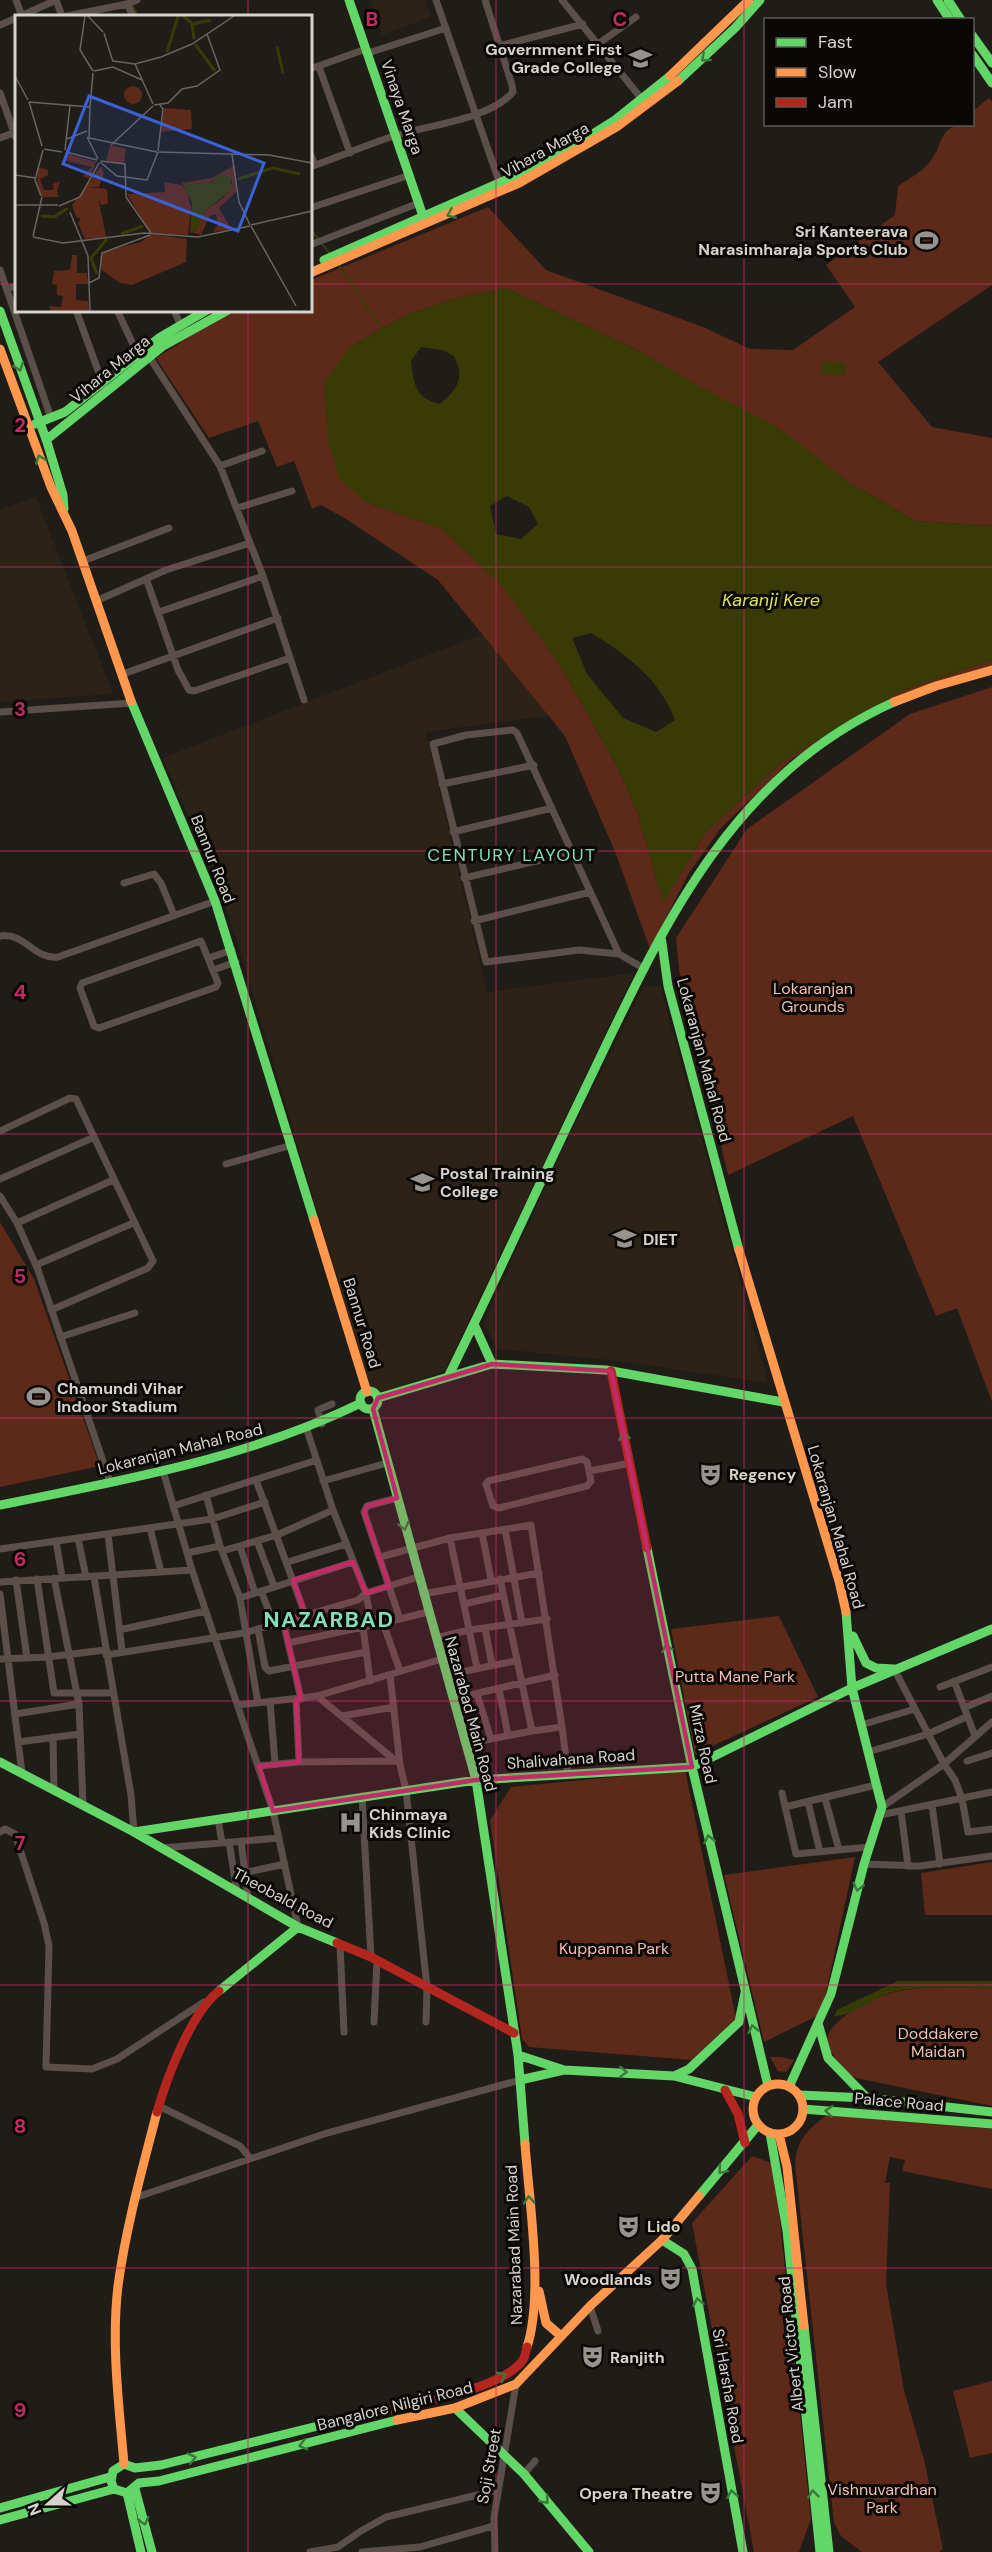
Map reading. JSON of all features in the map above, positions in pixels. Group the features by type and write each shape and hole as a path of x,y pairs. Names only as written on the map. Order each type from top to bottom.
{"main road":[{"name":"Vinaya Marga","path":"349,0 424,220"},
{"name":"Vihara Marga","path":"424,220 567,151 644,101 721,32 749,0"},
{"name":"Vihara Marga","path":"312,272 338,257 560,162 712,52 760,0"},
{"path":"937,0 949,18"},
{"path":"948,0 961,18"},
{"path":"974,38 992,63"},
{"path":"974,57 992,83"},
{"name":"Vihara Marga","path":"312,266 328,262"},
{"path":"0,311 61,486 64,512"},
{"name":"Vihara Marga","path":"46,440 144,354 204,312"},
{"name":"Vihara Marga","path":"144,354 224,312"},
{"name":"Bannur Road","path":"0,349 27,426 83,561 132,703 215,901 236,962 367,1392"},
{"name":"Vihara Marga","path":"27,426 65,412 104,388"},
{"path":"449,1375 566,1125 661,936 704,863 745,810 788,771 859,721 902,698 992,670"},
{"name":"Lokaranjan Mahal Road","path":"661,936 666,974 728,1213 783,1402 839,1581 849,1626 852,1688 881,1811"},
{"path":"474,1324 492,1364"},
{"path":"378,1398 373,1392 367,1392 362,1396 361,1403 366,1408 373,1409 378,1398 492,1364 611,1371 783,1402"},
{"name":"Mirza Road","path":"611,1371 692,1767 768,2086"},
{"name":"Lokaranjan Mahal Road","path":"0,1505 163,1471 245,1450 322,1424 361,1403"},
{"name":"Nazarabad Main Road","path":"373,1409 476,1780 514,2033"},
{"path":"849,1626 864,1663 872,1668 894,1669"},
{"name":"Shalivahana Road","path":"134,1832 476,1780 692,1767 852,1688 992,1629"},
{"name":"Theobald Road","path":"0,1761 134,1832 298,1927 374,1959 514,2033"},
{"path":"789,2087 831,1994 864,1864 881,1811"},
{"path":"0,2508 110,2477 117,2466 124,2464 117,2379 118,2288 134,2198 159,2106 192,2022 207,2000 298,1927"},
{"path":"675,2076 696,2063 739,2022 745,1994"},
{"path":"818,2023 820,2040 830,2062 867,2098"},
{"path":"514,2033 520,2080 564,2070"},
{"path":"518,2055 564,2070 675,2076 756,2097"},
{"name":"Nazarabad Main Road","path":"124,2464 135,2468 209,2454 404,2404 433,2401 499,2378 523,2360 532,2339 533,2259 520,2080"},
{"path":"782,2084 799,2095 803,2109 796,2127 774,2134 758,2124 753,2111 756,2097 768,2086 782,2084"},
{"path":"725,2090 738,2114 745,2143"},
{"path":"799,2095 867,2098 992,2112"},
{"name":"Palace Road","path":"803,2109 992,2124"},
{"name":"Bangalore Nilgiri Road","path":"114,2488 134,2488 392,2421 455,2408 516,2384 590,2306 662,2240 745,2143 758,2124"},
{"path":"774,2134 787,2231 820,2552"},
{"name":"Albert Victor Road","path":"774,2134 787,2167 829,2552"},
{"name":"Sri Harsha Road","path":"662,2240 683,2252 689,2258 692,2269 743,2552"},
{"path":"533,2259 542,2313 549,2329 561,2336"},
{"path":"455,2408 524,2474 589,2552"},
{"path":"0,2520 114,2488 110,2477"},
{"path":"134,2488 141,2552"},
{"path":"134,2488 152,2552"}],"street":[{"path":"16,0 22,15"},
{"path":"24,15 56,0 62,15"},
{"path":"436,0 500,184"},
{"path":"313,166 396,135 476,113 492,107 513,92 485,0"},
{"path":"562,0 644,101"},
{"path":"72,15 131,2"},
{"path":"598,44 636,17"},
{"path":"0,25 15,18"},
{"path":"499,46 583,24"},
{"path":"312,69 446,28"},
{"path":"319,67 350,153"},
{"path":"0,93 15,131"},
{"path":"0,138 15,134"},
{"path":"312,207 410,175"},
{"path":"315,243 419,203"},
{"path":"0,270 51,418"},
{"path":"7,289 15,286"},
{"path":"77,312 104,388"},
{"path":"118,312 220,466 263,576 304,700"},
{"path":"175,312 181,326"},
{"path":"220,466 262,451"},
{"path":"237,508 292,491"},
{"path":"83,561 169,528"},
{"path":"96,601 166,570 250,543"},
{"path":"159,612 263,576"},
{"path":"147,580 173,656 186,688 191,691 290,658"},
{"path":"123,674 278,618"},
{"path":"0,712 132,703"},
{"path":"619,954 571,853 524,742 515,731 466,735 433,744 484,959 488,963 575,950 619,954 645,969"},
{"path":"441,784 534,765"},
{"path":"453,832 552,808"},
{"path":"464,878 571,853"},
{"path":"124,884 153,874 160,883 174,915"},
{"path":"474,921 590,892"},
{"path":"0,936 15,936 43,956 51,958 215,901"},
{"path":"201,941 209,958 218,983 216,987 99,1028 93,1023 80,988 85,981 201,941"},
{"path":"209,958 232,950"},
{"path":"213,970 236,962"},
{"path":"0,1131 73,1098 80,1105 92,1138 153,1261 151,1266 51,1310"},
{"path":"0,1179 92,1138"},
{"path":"226,1164 292,1145"},
{"path":"17,1222 113,1179"},
{"path":"0,1196 17,1222 36,1264 110,1482"},
{"path":"36,1264 133,1222"},
{"path":"60,1337 135,1313"},
{"path":"322,1424 318,1410 332,1404"},
{"path":"307,1430 333,1510 366,1593 370,1617 383,1623 400,1671"},
{"path":"582,1459 587,1462 590,1472 591,1481 587,1486 499,1508 493,1506 486,1484 490,1480 582,1459"},
{"path":"173,1506 317,1460"},
{"path":"323,1481 387,1463"},
{"path":"590,1472 630,1463"},
{"path":"163,1471 192,1570 273,1811 298,1927"},
{"path":"256,1480 288,1562 305,1614"},
{"path":"206,1496 221,1548 240,1598 244,1634 258,1703"},
{"path":"398,1498 365,1508 400,1619"},
{"path":"0,1549 212,1519 265,1502"},
{"path":"187,1553 240,1546 257,1541 277,1535 333,1510"},
{"path":"380,1557 450,1538 531,1525 547,1619 568,1774"},
{"path":"150,1528 161,1572"},
{"path":"505,1529 522,1623"},
{"path":"482,1533 492,1580"},
{"path":"108,1534 122,1652"},
{"path":"78,1538 90,1577 105,1652 131,1795 134,1832"},
{"path":"450,1538 477,1668"},
{"path":"56,1541 58,1578 68,1654 79,1704 83,1805"},
{"path":"257,1541 274,1586"},
{"path":"288,1562 346,1544"},
{"path":"240,1546 258,1592 274,1624"},
{"path":"240,1598 353,1562"},
{"path":"0,1582 192,1570"},
{"path":"423,1594 460,1585 539,1573"},
{"path":"0,1659 122,1652 244,1634 358,1600 366,1593 418,1577"},
{"path":"37,1579 54,1693 112,1693"},
{"path":"500,1579 531,1731"},
{"path":"16,1580 27,1658"},
{"path":"0,1594 22,1773"},
{"path":"464,1604 503,1595"},
{"path":"119,1630 206,1611"},
{"path":"288,1643 428,1612"},
{"path":"436,1638 469,1630 547,1619"},
{"path":"283,1621 299,1699 299,1762"},
{"path":"363,1627 370,1681"},
{"path":"485,1628 492,1665"},
{"path":"258,1629 267,1670 366,1652"},
{"path":"238,1705 317,1696 442,1659"},
{"path":"446,1675 515,1661"},
{"path":"940,1687 992,1667"},
{"path":"894,1669 944,1764 955,1780 962,1799 968,1832 992,1829"},
{"path":"390,1675 398,1763 406,1790 427,1988 426,2022"},
{"path":"453,1700 555,1675"},
{"path":"954,1681 966,1707 966,1718 975,1736"},
{"path":"499,1689 508,1735"},
{"path":"477,1694 491,1738"},
{"path":"317,1696 398,1763"},
{"path":"966,1707 992,1696"},
{"path":"270,1701 275,1763"},
{"path":"15,1714 79,1704"},
{"path":"342,1716 394,1707"},
{"path":"861,1725 915,1709"},
{"path":"868,1752 928,1734 966,1718"},
{"path":"881,1811 944,1764 992,1722"},
{"path":"465,1744 562,1727"},
{"path":"18,1742 80,1734"},
{"path":"53,1737 54,1790"},
{"path":"967,1761 992,1753"},
{"path":"259,1766 299,1762 398,1763"},
{"path":"785,1808 876,1785"},
{"path":"881,1811 901,1811 992,1792"},
{"path":"782,1793 794,1852 798,1854 869,1847"},
{"path":"362,1796 374,1959 374,2022"},
{"path":"825,1798 839,1850"},
{"path":"808,1802 820,1852"},
{"path":"932,1805 940,1864"},
{"path":"901,1811 908,1866"},
{"path":"218,1819 237,1892"},
{"path":"0,1832 5,1829 15,1834 44,1923 49,1946 46,2067 92,2069 117,2059 207,2000"},
{"path":"162,1848 279,1838"},
{"path":"241,1841 248,1898"},
{"path":"864,1864 908,1866 940,1864 992,1856"},
{"path":"234,1875 285,1864"},
{"path":"340,1944 344,2032"},
{"path":"134,2198 327,2133 520,2080"},
{"path":"159,2106 240,2146 250,2158"},
{"path":"590,2306 598,2331"},
{"name":"Soji Street","path":"495,2552 493,2526 506,2457 516,2384"},
{"path":"524,2474 535,2461"},
{"path":"310,2552 338,2547 386,2517 498,2490"},
{"path":"362,2552 420,2547 493,2526"},
{"path":"338,2547 348,2552"}],"highlighted area":[{"path":"492,1364 611,1371 692,1767 476,1780 273,1811 259,1766 299,1762 296,1699 301,1699 283,1621 305,1614 293,1580 353,1562 366,1593 389,1586 364,1512 367,1506 397,1498 373,1409 378,1398"}],"shaded area":[{"path":"370,0 425,0 431,17 382,35"},
{"path":"36,497 113,694 0,702 0,510"},
{"name":"Postal Training College","path":"483,634 549,716 426,732 487,992 634,973 445,1371 380,1393 369,1386 243,961 211,864 162,758"},
{"name":"DIET","path":"660,985 768,1383 618,1361 497,1349 483,1323 560,1155 643,987"}],"green space":[{"path":"989,98 992,102 992,285 878,362 932,427 992,438 992,526 916,521 852,484 641,352 506,288 453,299 404,316 350,347 365,502 441,528 503,586 561,667 619,770 638,814 663,902 706,832 783,761 901,691 992,660 992,667 904,693 793,758 721,828 689,873 650,949 616,854 565,736 438,580 346,519 321,505 312,509 294,461 277,467 258,421 209,438 156,358 214,321 236,312 312,312 312,280 488,207 546,270 703,327 750,349 793,350 855,307 826,265 895,215 898,186 928,164 946,132 957,126 974,126 974,110"},
{"name":"Lokaranjan Grounds","path":"992,687 992,1402 957,1308 936,1316 853,1116 728,1175 679,970 676,938 747,829 910,714"},
{"path":"0,1222 34,1279 100,1466 0,1487"},
{"name":"Putta Mane Park","path":"779,1616 818,1697 695,1754 671,1629"},
{"name":"Kuppanna Park","path":"685,1770 736,2018 692,2060 529,2047 522,2039 490,1820 511,1787"},
{"path":"855,1857 826,1993 817,2016 764,2042 724,1875"},
{"path":"992,1862 992,1915 925,1915 921,1873"},
{"name":"Doddakere Maidan","path":"922,1988 992,1988 992,2106 856,2078 841,2066 827,2045 830,2032 836,2023 857,2008 891,1993"},
{"path":"770,2057 794,2060 786,2072 778,2071"},
{"name":"Vishnuvardhan Park","path":"830,2113 992,2129 992,2189 902,2171 905,2160 890,2157 885,2183 890,2183 886,2284 904,2390 924,2460 943,2549 939,2552 862,2552 841,2536 834,2523 795,2165 798,2148 805,2134"},
{"path":"752,2156 774,2164 811,2519 799,2552 754,2552 692,2223"},
{"path":"992,2381 992,2453 970,2458 953,2391"}],"water":[{"name":"Karanji Kere","path":"506,288 641,352 697,385 776,426 852,484 916,521 992,526 992,660 901,691 783,761 706,832 663,903 638,814 619,770 561,667 503,587 441,528 365,502 339,479 328,440 324,383 350,347 404,316 453,299","holes":["421,347 442,350 454,356 457,364 458,383 440,404 425,398 415,384 411,361","507,496 529,507 538,524 521,539 496,534 490,506","591,633 630,659 661,693 675,720 656,732 623,718 587,674 572,638"]},
{"path":"822,361 846,363 845,376 821,374"},
{"path":"898,1981 992,1981 992,1988 901,1990 849,2013 834,2016 837,2010"}],"waterway":[{"path":"132,5 137,15"},
{"path":"312,231 331,255"},
{"path":"338,264 382,329"}],"traffic: fast":[{"path":"349,0 424,219"},
{"path":"678,81 735,28 760,0"},
{"path":"937,0 949,18"},
{"path":"948,0 960,18"},
{"path":"974,38 992,63"},
{"path":"974,57 992,83"},
{"path":"324,260 551,160 615,120 670,76"},
{"path":"0,311 47,442 63,495 64,509"},
{"path":"35,424 65,412 159,338 204,312"},
{"path":"46,440 163,346 224,312"},
{"path":"131,701 215,901 314,1220"},
{"path":"449,1375 641,973 671,918 705,866 742,817 785,773 836,734 894,702"},
{"path":"661,936 668,986 739,1250"},
{"path":"474,1324 492,1364"},
{"path":"378,1398 492,1364 606,1370 783,1402"},
{"path":"369,1391 375,1394 378,1400 375,1406 369,1409 363,1406 360,1400 363,1394 369,1391"},
{"path":"0,1505 184,1466 274,1439 361,1403"},
{"path":"373,1409 476,1780 518,2055 525,2144"},
{"path":"647,1548 692,1767 768,2086"},
{"path":"134,1832 476,1780 692,1767 852,1688 846,1612"},
{"path":"789,2087 831,1994 864,1864 882,1807 852,1688 992,1629"},
{"path":"853,1636 866,1663 876,1668 894,1669"},
{"path":"0,1762 134,1832 298,1927 337,1943"},
{"path":"219,1991 298,1927"},
{"path":"674,2076 689,2069 739,2022 745,1993"},
{"path":"818,2023 828,2058 867,2098"},
{"path":"518,2055 564,2070 674,2076 756,2097"},
{"path":"520,2080 564,2070"},
{"path":"799,2095 867,2098 992,2112"},
{"path":"803,2109 992,2124"},
{"path":"699,2196 758,2125"},
{"path":"770,2133 787,2231 820,2552"},
{"path":"662,2240 684,2254 692,2269 743,2552"},
{"path":"804,2326 829,2552"},
{"path":"455,2408 524,2474 589,2552"},
{"path":"354,2417 161,2465 135,2468 124,2464 113,2471 111,2481 114,2489 127,2493 139,2483 159,2481 397,2420"},
{"path":"0,2508 110,2477"},
{"path":"0,2520 114,2489"},
{"path":"135,2489 152,2552"},
{"path":"127,2493 141,2552"}],"traffic: slow":[{"path":"670,76 749,0"},
{"path":"312,272 519,183 618,126 678,81"},
{"path":"0,349 51,487 72,531 131,701"},
{"path":"894,702 936,686 992,670"},
{"path":"314,1220 367,1392"},
{"path":"739,1250 839,1581 846,1612"},
{"path":"773,2084 783,2084 796,2091 803,2104 803,2109 803,2114 796,2127 783,2134 773,2134 764,2130 757,2123 753,2114 753,2104 757,2095 764,2088 773,2084"},
{"path":"124,2464 115,2330 118,2286 130,2220 157,2112"},
{"path":"779,2134 787,2167 804,2326"},
{"path":"525,2144 535,2275 532,2326 527,2347"},
{"path":"397,2420 455,2408 516,2384 590,2306 662,2240 699,2196"},
{"path":"539,2291 546,2323 561,2336"}],"traffic: jam":[{"path":"611,1371 647,1548"},
{"path":"337,1943 371,1957 514,2033"},
{"path":"157,2112 181,2047 199,2014 219,1991"},
{"path":"725,2090 738,2114 745,2143"},
{"path":"354,2417 470,2390 511,2372 523,2360 527,2347"}],"place":[{"name":"Government First Grade College","path":"640,58"},
{"name":"Sri Kanteerava Narasimharaja Sports Club","path":"926,240"},
{"name":"Postal Training College","path":"422,1182"},
{"name":"DIET","path":"625,1239"},
{"name":"Chamundi Vihar Indoor Stadium","path":"39,1397"},
{"name":"Regency","path":"711,1474"},
{"name":"Chinmaya Kids Clinic","path":"351,1823"},
{"name":"Lido","path":"629,2226"},
{"name":"Woodlands","path":"670,2279"},
{"name":"Ranjith","path":"592,2357"},
{"name":"Opera Theatre","path":"711,2493"}],"district":[{"name":"CENTURY LAYOUT","path":"512,855"},
{"name":"NAZARBAD","path":"329,1619"}]}
